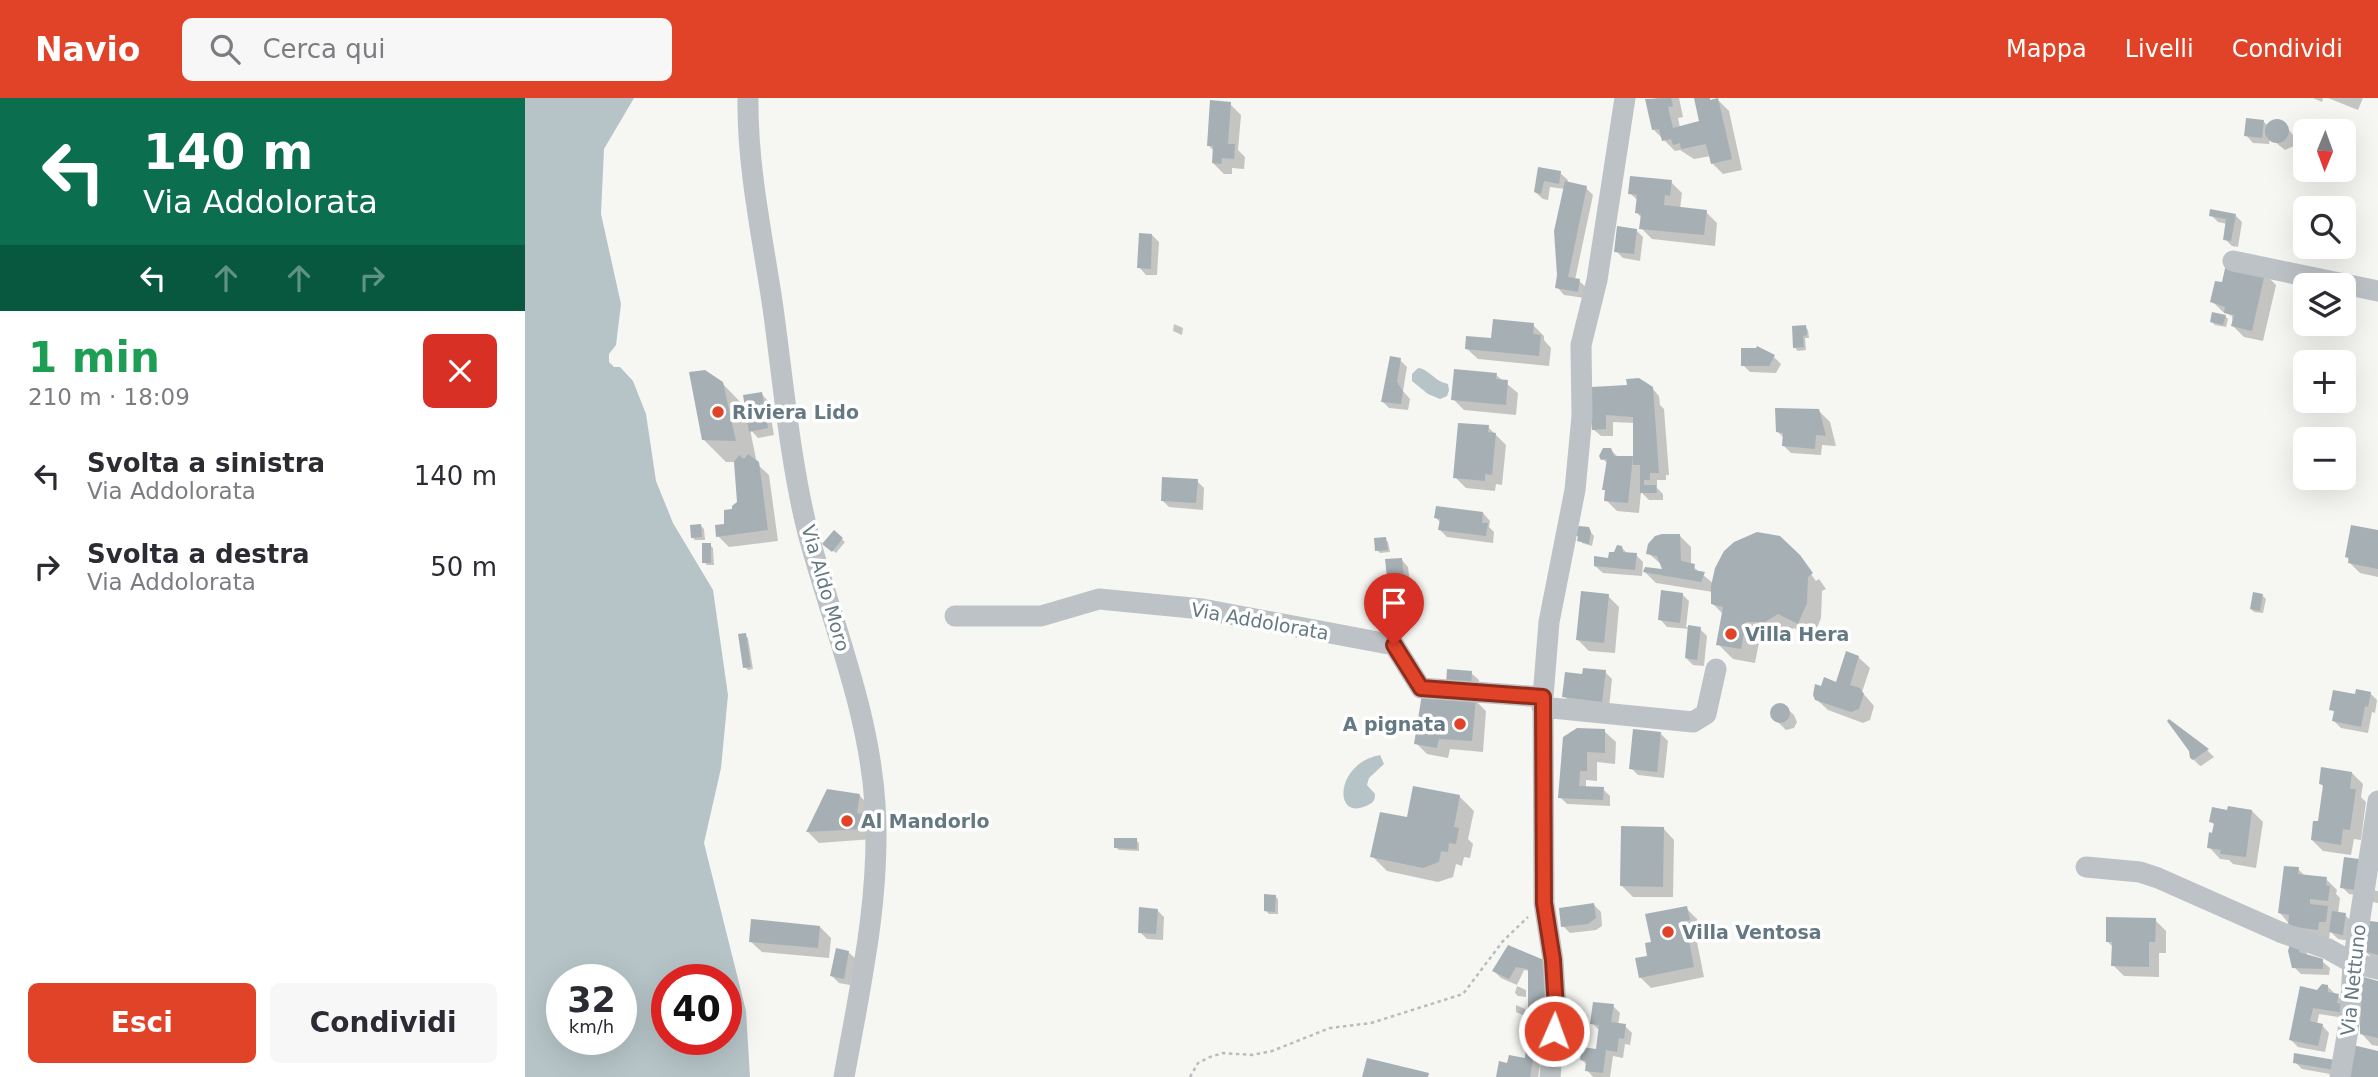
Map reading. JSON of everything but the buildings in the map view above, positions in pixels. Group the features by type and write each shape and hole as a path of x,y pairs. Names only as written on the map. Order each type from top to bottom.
{"street":[{"name":"Via Aldo Moro","path":"748,98 753,174 795,462 808,531 854,683 867,743 875,803 873,900 844,1077"},
{"path":"1550,1077 1556,1009 1553,960 1544,903 1543,702 1549,622 1575,490 1581,416 1581,345 1597,280 1625,98"},
{"path":"2233,261 2378,291"},
{"name":"Via Addolorata","path":"955,616 1041,616 1100,599 1202,609 1394,645 1421,688 1693,722 1706,714 1716,669"},
{"name":"Via Nettuno","path":"2340,1077 2350,1018 2353,963 2378,801"},
{"path":"2086,867 2140,872 2158,878 2280,932 2329,950 2353,963 2378,969"}],"path":[{"path":"1190,1077 1198,1063 1223,1053 1252,1055 1272,1051 1330,1028 1371,1023 1463,994 1503,941 1544,903"}],"shaded area":[{"path":"525,98 634,98 604,149 601,214 621,304 616,345 609,354 609,362 614,367 620,367 633,381 646,414 656,481 673,523 713,590 728,695 721,768 704,843 734,964 651,964 651,1055 742,1055 742,995 746,1011 750,1077 525,1077"},
{"path":"1418,368 1448,384 1447,396 1440,399 1428,394 1412,381 1412,374"},
{"path":"1380,755 1384,764 1369,778 1367,785 1375,794 1373,802 1355,808 1348,805 1344,799 1344,789 1354,768 1365,760"}],"place":[{"name":"Riviera Lido","path":"718,412"},
{"name":"Villa Hera","path":"1731,634"},
{"name":"A pignata","path":"1460,724"},
{"name":"Al Mandorlo","path":"847,821"},
{"name":"Villa Ventosa","path":"1668,932"}],"route":[{"path":"1394,645 1421,688 1543,697 1544,903 1553,960 1556,1009 1554,1031"}]}
